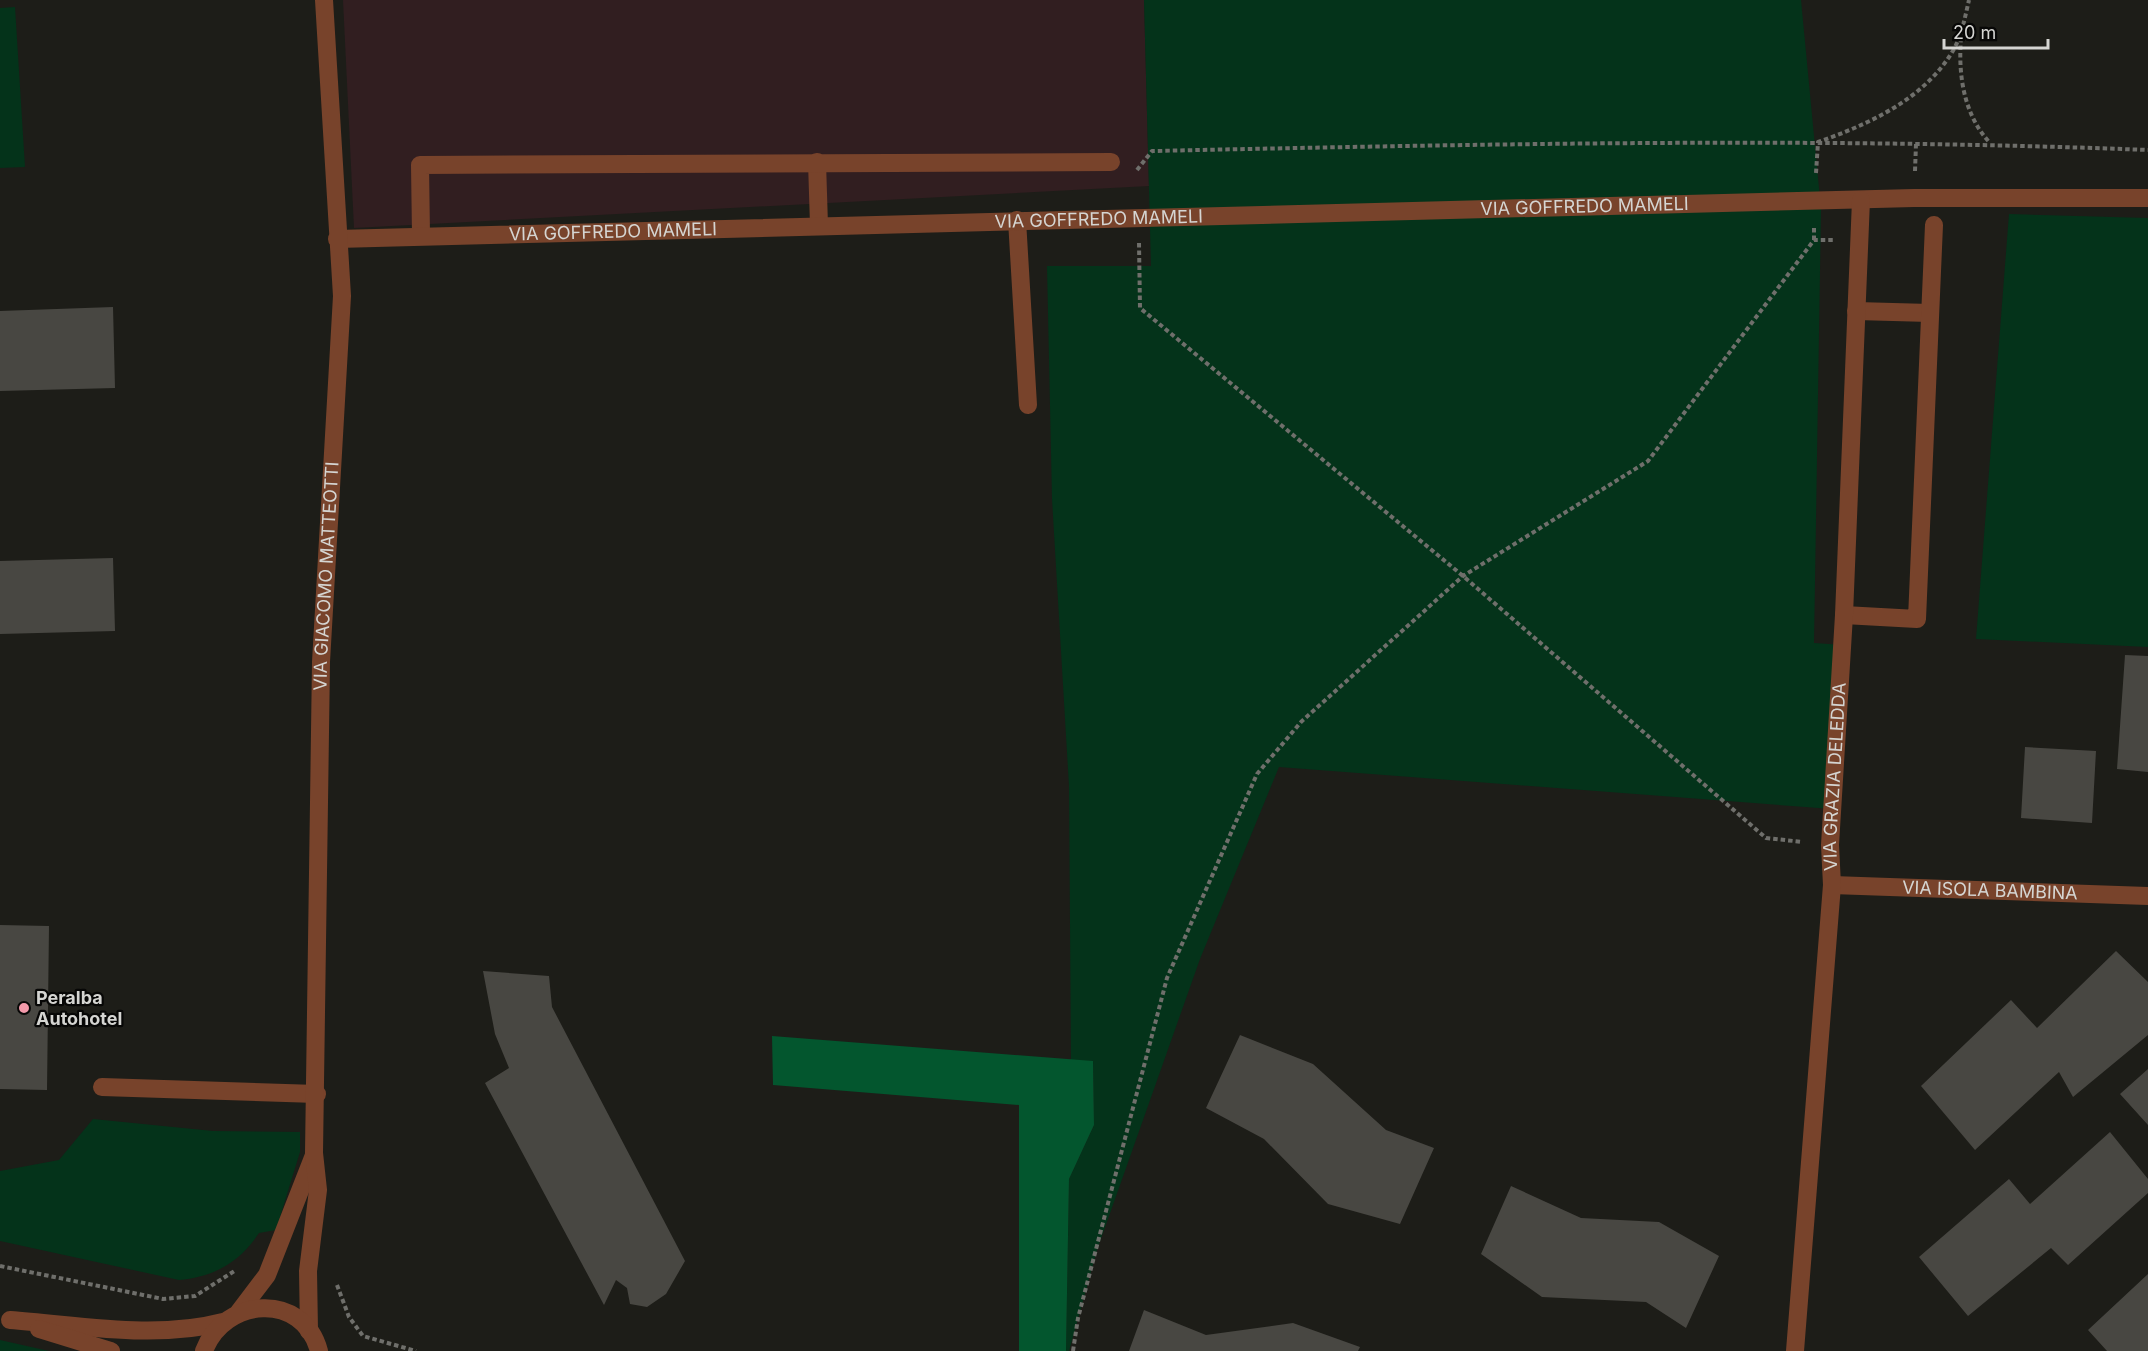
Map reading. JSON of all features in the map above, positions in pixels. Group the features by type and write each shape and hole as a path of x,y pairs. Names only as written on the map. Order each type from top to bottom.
{"street":[{"name":"VIA GIACOMO MATTEOTTI","path":"309,1331 308,1272 318,1190 314,1153 317,1094 321,662 342,296 324,0"},
{"path":"817,162 819,225"},
{"path":"421,235 420,165 1111,162"},
{"name":"VIA GOFFREDO MAMELI","path":"338,239 421,235 1815,201 2148,198"},
{"name":"VIA GRAZIA DELEDDA","path":"1795,1351 1832,885 1830,845 1844,615 1861,200"},
{"path":"1017,220 1028,405"},
{"path":"1844,615 1917,619 1934,225"},
{"path":"1856,311 1930,312"},
{"name":"VIA ISOLA BAMBINA","path":"1832,885 2148,896"},
{"path":"102,1087 317,1094"},
{"name":"VIA GIACOMO MATTEOTTI","path":"239,1312 267,1275 314,1153"},
{"path":"5,1319 150,1331 186,1329 222,1322 239,1312 258,1308 277,1310 295,1317 309,1331 322,1350"},
{"path":"5,1319 111,1351"},
{"path":"204,1351 210,1337 222,1322"}],"path":[{"path":"1969,0 1961,33 1961,74 1967,104 1977,129 1990,144"},
{"path":"1818,142 1846,132 1913,95 1944,63 1961,33"},
{"path":"1073,1351 1078,1318 1167,978 1257,774 1301,722 1463,576 1648,461 1814,240 1818,142"},
{"path":"1133,178 1152,151 1818,142 1990,144 2148,150"},
{"path":"1139,217 1140,308 1463,576 1766,838 1830,845"},
{"path":"1814,240 1859,241"}],"shaded area":[{"path":"343,0 1144,0 1149,186 354,228"}],"green space":[{"path":"1144,0 1801,0 1821,209 1814,643 1844,645 1832,809 1279,767 1200,959 1097,1250 1069,1351 1066,1351 1069,1179 1094,1125 1093,1062 1071,1060 1069,786 1052,499 1047,266 1151,266"},
{"path":"15,7 25,167 0,168 0,8"},
{"path":"2009,214 2148,218 2148,647 1976,639"},
{"path":"772,1036 1093,1061 1094,1125 1069,1179 1066,1351 1019,1351 1019,1105 773,1085"},
{"path":"93,1119 213,1131 300,1132 300,1152 276,1230 259,1233 235,1260 225,1266 204,1275 179,1280 0,1241 0,1171 59,1160"},
{"path":"0,1340 49,1351 0,1351"}],"building":[{"path":"113,307 115,388 0,391 0,311"},
{"path":"113,558 115,631 0,634 0,561"},
{"path":"2125,655 2148,656 2148,772 2117,769"},
{"path":"2025,747 2096,751 2092,823 2021,818"},
{"name":"Peralba Autohotel","path":"0,925 49,926 47,1090 0,1089"},
{"path":"2116,951 2148,982 2148,1035 2073,1097 2059,1072 1975,1150 1921,1086 2011,1000 2037,1028"},
{"path":"483,971 549,976 552,1007 685,1261 666,1294 647,1307 630,1304 627,1288 616,1280 604,1305 485,1083 509,1068 495,1034"},
{"path":"1240,1035 1313,1064 1386,1130 1434,1148 1400,1224 1328,1204 1264,1139 1206,1108"},
{"path":"2148,1069 2148,1125 2120,1094"},
{"path":"2110,1132 2148,1179 2148,1193 2068,1265 2051,1248 1968,1316 1919,1257 2009,1179 2030,1204"},
{"path":"1511,1186 1581,1218 1659,1222 1719,1256 1686,1328 1646,1302 1542,1297 1481,1254"},
{"path":"2148,1274 2148,1351 2107,1351 2088,1330"},
{"path":"1144,1310 1206,1335 1293,1323 1360,1347 1358,1351 1129,1351"}],"place":[{"name":"Peralba Autohotel","path":"24,1008"}]}
